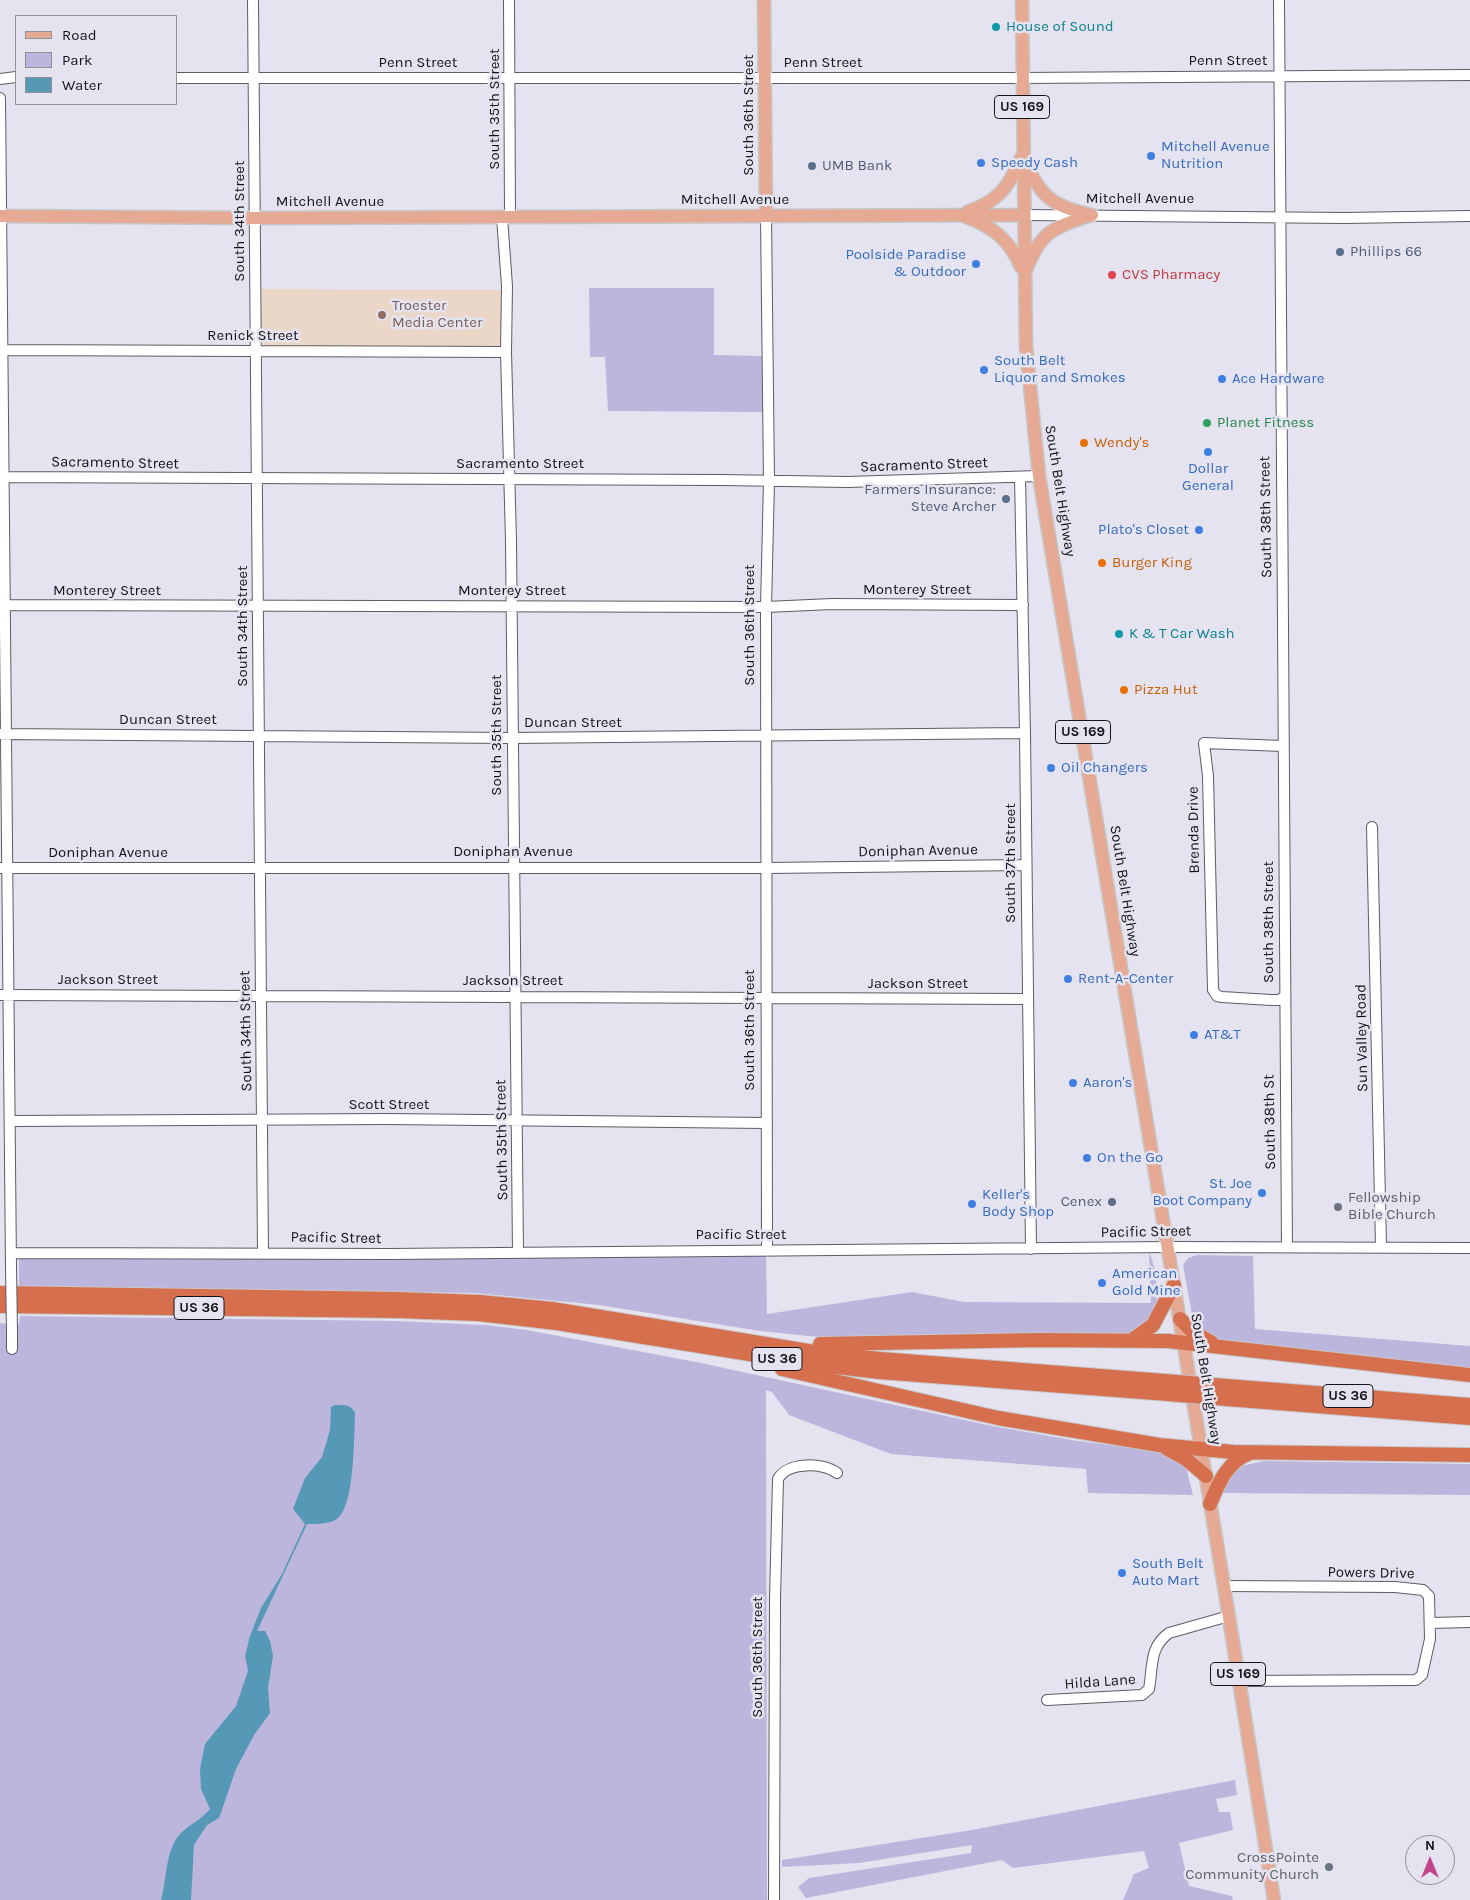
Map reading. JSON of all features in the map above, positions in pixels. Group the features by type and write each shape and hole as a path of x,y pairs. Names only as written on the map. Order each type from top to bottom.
{"highway":[{"path":"1132,1340 1153,1325 1174,1285"},
{"name":"US 36","path":"0,1293 471,1301 552,1310 741,1341 880,1359 1470,1418"},
{"name":"US 36","path":"0,1306 399,1311 478,1314 556,1323 812,1364 879,1372 1154,1387"},
{"path":"1180,1319 1192,1331 1218,1345"},
{"path":"741,1341 848,1345 1039,1340 1184,1342 1470,1375"},
{"path":"694,1346 737,1360 998,1418 1159,1445 1250,1452 1470,1455"},
{"name":"US 36","path":"1226,1393 1470,1405"},
{"path":"1159,1445 1180,1455 1206,1476"},
{"path":"1210,1504 1219,1481 1230,1465 1250,1452"}],"main road":[{"name":"South 36th Street","path":"764,0 766,216"},
{"name":"South Belt Highway","path":"1022,0 1026,346 1039,476 1184,1342 1274,1900"},
{"path":"960,215 988,203 998,196 1006,188 1023,153"},
{"path":"1023,153 1034,180 1048,199 1070,210 1092,215"},
{"path":"960,215 996,231 1006,240 1014,251 1024,277"},
{"name":"Mitchell Avenue","path":"1,216 255,218 1023,215"},
{"path":"1024,277 1036,246 1045,235 1059,226 1092,215"}],"street":[{"name":"South 34th Street","path":"253,0 263,1252"},
{"name":"South 35th Street","path":"509,0 506,352 511,606 518,1253"},
{"name":"South 38th Street","path":"1248,999 1279,1000 1284,997 1279,0"},
{"name":"Penn Street","path":"178,78 1022,78 1470,75"},
{"path":"0,79 15,77"},
{"path":"0,98 4,995 12,1349"},
{"name":"Mitchell Avenue","path":"1023,215 1470,216"},
{"name":"South 36th Street","path":"766,216 769,481 766,607 767,1250"},
{"name":"Renick Street","path":"2,350 506,352"},
{"name":"Sacramento Street","path":"2,477 847,482 1039,476"},
{"name":"South 37th Street","path":"1020,477 1024,605 1026,999 1031,1249"},
{"name":"Monterey Street","path":"2,605 766,607 832,604 1024,605"},
{"name":"Duncan Street","path":"3,734 511,738 767,736 867,733 1025,733"},
{"name":"Brenda Drive","path":"1248,999 1217,996 1213,990 1208,776 1204,743 1284,746"},
{"name":"Sun Valley Road","path":"1372,827 1381,1247"},
{"name":"Doniphan Avenue","path":"4,868 513,866 767,868 1026,865"},
{"name":"Jackson Street","path":"4,995 766,997 858,1000 1026,999"},
{"name":"South 38th St","path":"1284,997 1287,1247"},
{"name":"Scott Street","path":"7,1116 263,1120 767,1123"},
{"name":"Pacific Street","path":"11,1252 518,1253 1168,1247 1470,1248"},
{"name":"South 36th Street","path":"774,1900 774,1599 778,1479 788,1469 805,1466 830,1468 837,1473"},
{"name":"Powers Drive","path":"1224,1586 1395,1587 1423,1590 1429,1596 1430,1639 1422,1675 1416,1680 1239,1681"},
{"name":"Hilda Lane","path":"1046,1700 1142,1695 1149,1689 1152,1652 1161,1639 1169,1633 1229,1616"},
{"path":"1430,1623 1470,1622"}],"shaded area":[{"name":"Troester Media Center","path":"260,289 503,290 502,344 495,347 265,346 260,339"}],"green space":[{"path":"589,288 714,288 714,355 764,356 765,412 608,411 605,357 590,357"},
{"path":"1149,1253 1154,1266 1157,1305 1153,1318 1130,1334 838,1339 760,1331 599,1305 476,1293 19,1286 19,1259 23,1257 766,1255 767,1314 912,1292 964,1302 1151,1303"},
{"path":"1197,1255 1253,1256 1255,1329 1470,1346 1470,1368 1215,1339 1194,1326 1183,1265 1188,1258"},
{"path":"20,1316 396,1321 486,1325 527,1330 701,1363 992,1426 1078,1441 1160,1451 1185,1463 1193,1495 1088,1493 1086,1469 891,1454 789,1415 772,1392 766,1390 767,1900 0,1900 0,1323 19,1325"},
{"path":"1264,1461 1470,1464 1470,1495 1224,1493 1226,1481 1237,1467"},
{"path":"1235,1780 1237,1795 1216,1799 1219,1812 1230,1812 1233,1830 1179,1843 1189,1886 1232,1896 1233,1900 1123,1900 1134,1874 1149,1868 1144,1851 1013,1868 1002,1860 806,1898 798,1887 809,1878 971,1853 972,1845 859,1863 782,1867 782,1860 972,1830"}],"water":[{"path":"335,1405 349,1407 355,1413 354,1453 350,1486 343,1512 334,1521 307,1524 257,1631 265,1631 270,1641 273,1656 268,1688 270,1713 254,1735 236,1769 219,1818 207,1825 194,1845 191,1900 161,1900 172,1847 181,1833 210,1809 201,1789 200,1769 205,1744 236,1706 248,1671 245,1656 250,1636 261,1608 282,1574 305,1524 293,1509 305,1478 322,1457 330,1430 331,1407"}],"place":[{"name":"House of Sound","path":"996,27"},
{"name":"Mitchell Avenue Nutrition","path":"1151,156"},
{"name":"Speedy Cash","path":"981,163"},
{"name":"UMB Bank","path":"812,166"},
{"name":"Phillips 66","path":"1340,252"},
{"name":"Poolside Paradise & Outdoor","path":"976,264"},
{"name":"CVS Pharmacy","path":"1112,275"},
{"name":"Troester Media Center","path":"382,315"},
{"name":"South Belt Liquor and Smokes","path":"984,370"},
{"name":"Ace Hardware","path":"1222,379"},
{"name":"Planet Fitness","path":"1207,423"},
{"name":"Wendy's","path":"1084,443"},
{"name":"Dollar General","path":"1208,452"},
{"name":"Farmers Insurance: Steve Archer","path":"1006,499"},
{"name":"Plato's Closet","path":"1199,530"},
{"name":"Burger King","path":"1102,563"},
{"name":"K & T Car Wash","path":"1119,634"},
{"name":"Pizza Hut","path":"1124,690"},
{"name":"Oil Changers","path":"1051,768"},
{"name":"Rent-A-Center","path":"1068,979"},
{"name":"AT&T","path":"1194,1035"},
{"name":"Aaron's","path":"1073,1083"},
{"name":"On the Go","path":"1087,1158"},
{"name":"St. Joe Boot Company","path":"1262,1193"},
{"name":"Cenex","path":"1112,1202"},
{"name":"Keller's Body Shop","path":"972,1204"},
{"name":"Fellowship Bible Church","path":"1338,1207"},
{"name":"American Gold Mine","path":"1102,1283"},
{"name":"South Belt Auto Mart","path":"1122,1573"},
{"name":"CrossPointe Community Church","path":"1329,1867"}]}
